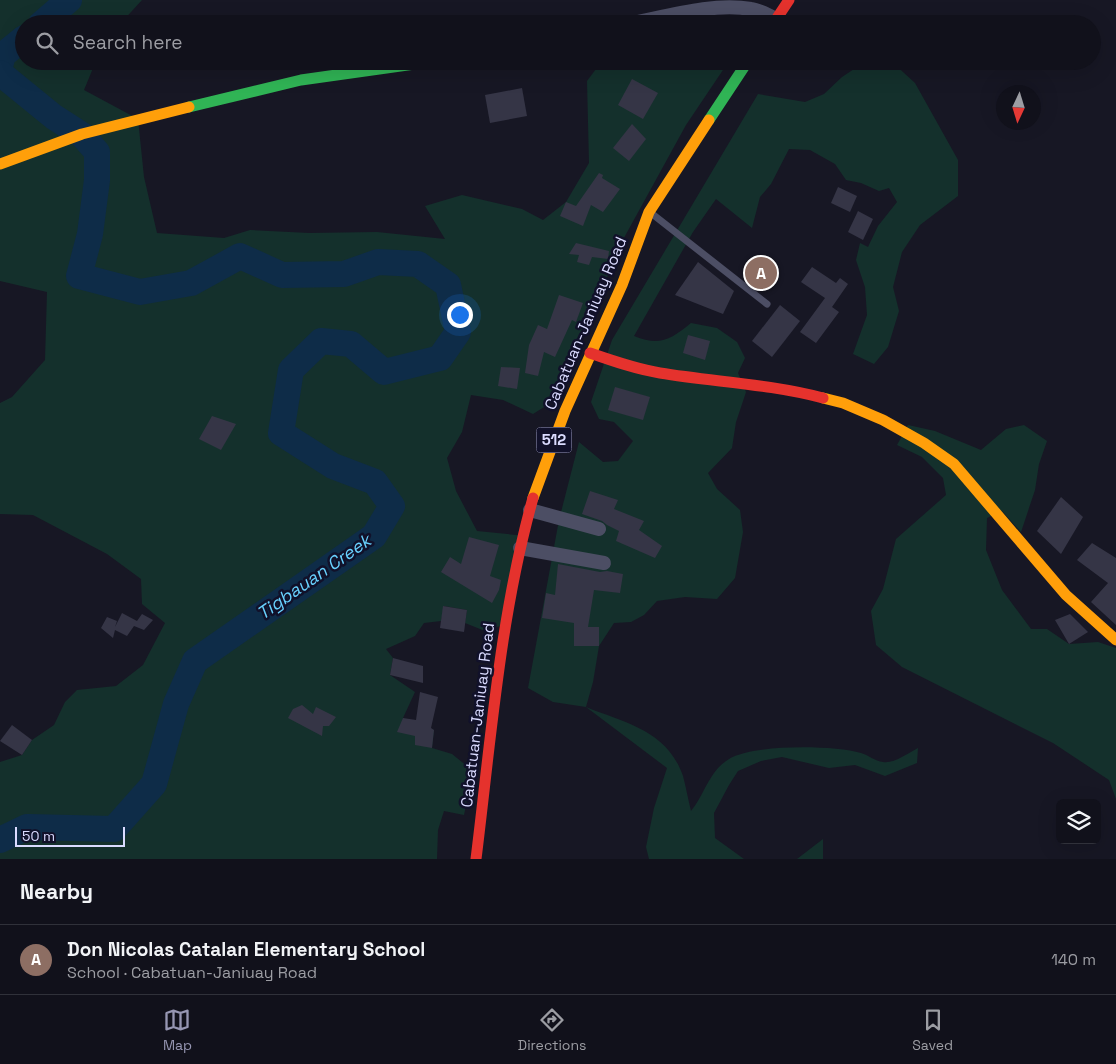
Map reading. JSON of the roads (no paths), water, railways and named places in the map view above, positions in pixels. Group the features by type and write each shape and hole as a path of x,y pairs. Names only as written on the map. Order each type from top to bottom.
{"street":[{"path":"779,15 789,0"},
{"path":"673,15 698,10 727,8 752,9 764,15"},
{"path":"0,164 82,134 144,117 301,80 372,70"},
{"name":"Cabatuan-Janiuay Road","path":"476,859 505,622 520,548 534,494 565,411 622,285 649,212 742,70"},
{"path":"590,353 659,373 797,391 843,403 883,420 924,443 954,464 1066,595 1116,640"},
{"path":"530,510 600,530"},
{"path":"520,548 604,563"}],"lane":[{"path":"649,212 767,304"}],"waterway":[{"name":"Tigbauan Creek","path":"52,15 69,0"},
{"name":"Tigbauan Creek","path":"0,66 3,55 15,45"},
{"name":"Tigbauan Creek","path":"0,73 54,117 82,135 97,152 97,180 90,234 79,276 140,292 191,283 240,256 282,275 344,274 378,262 418,264 448,285 458,332 440,358 384,372 351,344 321,341 291,370 281,433 333,466 375,482 392,506 374,536 195,661 176,704 154,784 114,829 27,827 0,840"}],"place":[{"name":"Don Nicolas Catalan Elementary School","path":"761,273"}]}
